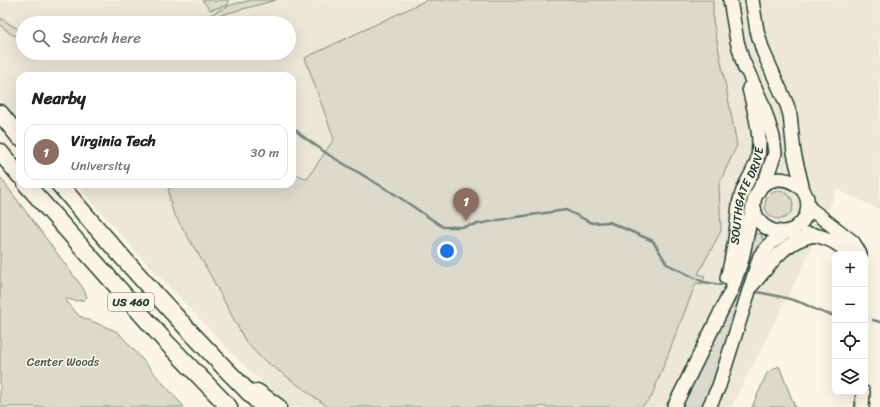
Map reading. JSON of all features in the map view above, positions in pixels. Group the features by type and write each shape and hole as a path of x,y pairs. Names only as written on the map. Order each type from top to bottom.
{"highway":[{"path":"0,113 16,133"},
{"path":"0,152 16,171"},
{"name":"US 460","path":"30,188 161,336 229,407"},
{"name":"US 460","path":"62,188 99,231 223,367 263,407"},
{"path":"223,367 278,407"}],"main road":[{"name":"SOUTHGATE DRIVE","path":"712,330 724,293 734,251 739,201 744,186 755,165 759,150 758,129 737,41 730,0"},
{"path":"709,407 722,380 760,256 771,242 794,229 801,223 806,216 808,207 807,198 803,190 794,153 790,116 784,98 763,51 757,31 752,0"},
{"name":"SOUTHGATE DRIVE","path":"674,407 732,289 747,238 755,197 767,176 775,153 775,146 762,103 743,61"},
{"name":"SOUTHGATE DRIVE","path":"761,186 768,181 781,179 789,180 797,184 803,190"},
{"name":"SOUTHGATE DRIVE","path":"754,205 756,216 763,226 778,233 788,232"},
{"path":"808,207 853,242 858,251"},
{"path":"788,232 828,238 846,251"},
{"path":"749,288 778,254 794,242 814,235"},
{"path":"862,407 863,395"}],"shaded area":[{"path":"0,0 880,0 880,210 837,189 800,273 731,407 286,407 232,353 138,254 80,188 296,188 296,72 16,72 16,120 0,100"}],"green space":[{"path":"202,0 213,0 215,2 217,0 228,0 228,5 210,10"},
{"path":"252,0 276,0 219,16 207,16 231,5"},
{"path":"427,0 713,0 713,20 737,145 719,184 721,231 698,274 705,276 702,284 696,283 651,398 641,407 328,407 260,357 246,342 207,269 173,212 168,188 296,188 296,174 307,179 334,139 305,58"},
{"path":"0,18 16,28 16,36 11,34 0,25"},
{"name":"Center Woods","path":"0,177 83,288 87,297 84,300 75,301 64,298 79,316 118,332 184,407 0,407"},
{"path":"779,191 789,195 793,205 789,215 779,219 769,215 765,205 769,195"},
{"path":"761,233 763,241 753,254 713,385 701,407 679,407 751,235"},
{"path":"779,366 795,407 752,407 767,373"}],"waterway":[{"path":"296,130 329,155 393,193 443,227 462,227 566,210 592,223 609,222 653,241 667,264 703,282 721,285"},
{"path":"756,292 788,299 832,315"},
{"path":"873,320 880,322"}],"place":[{"name":"Virginia Tech","path":"466,221"}]}
